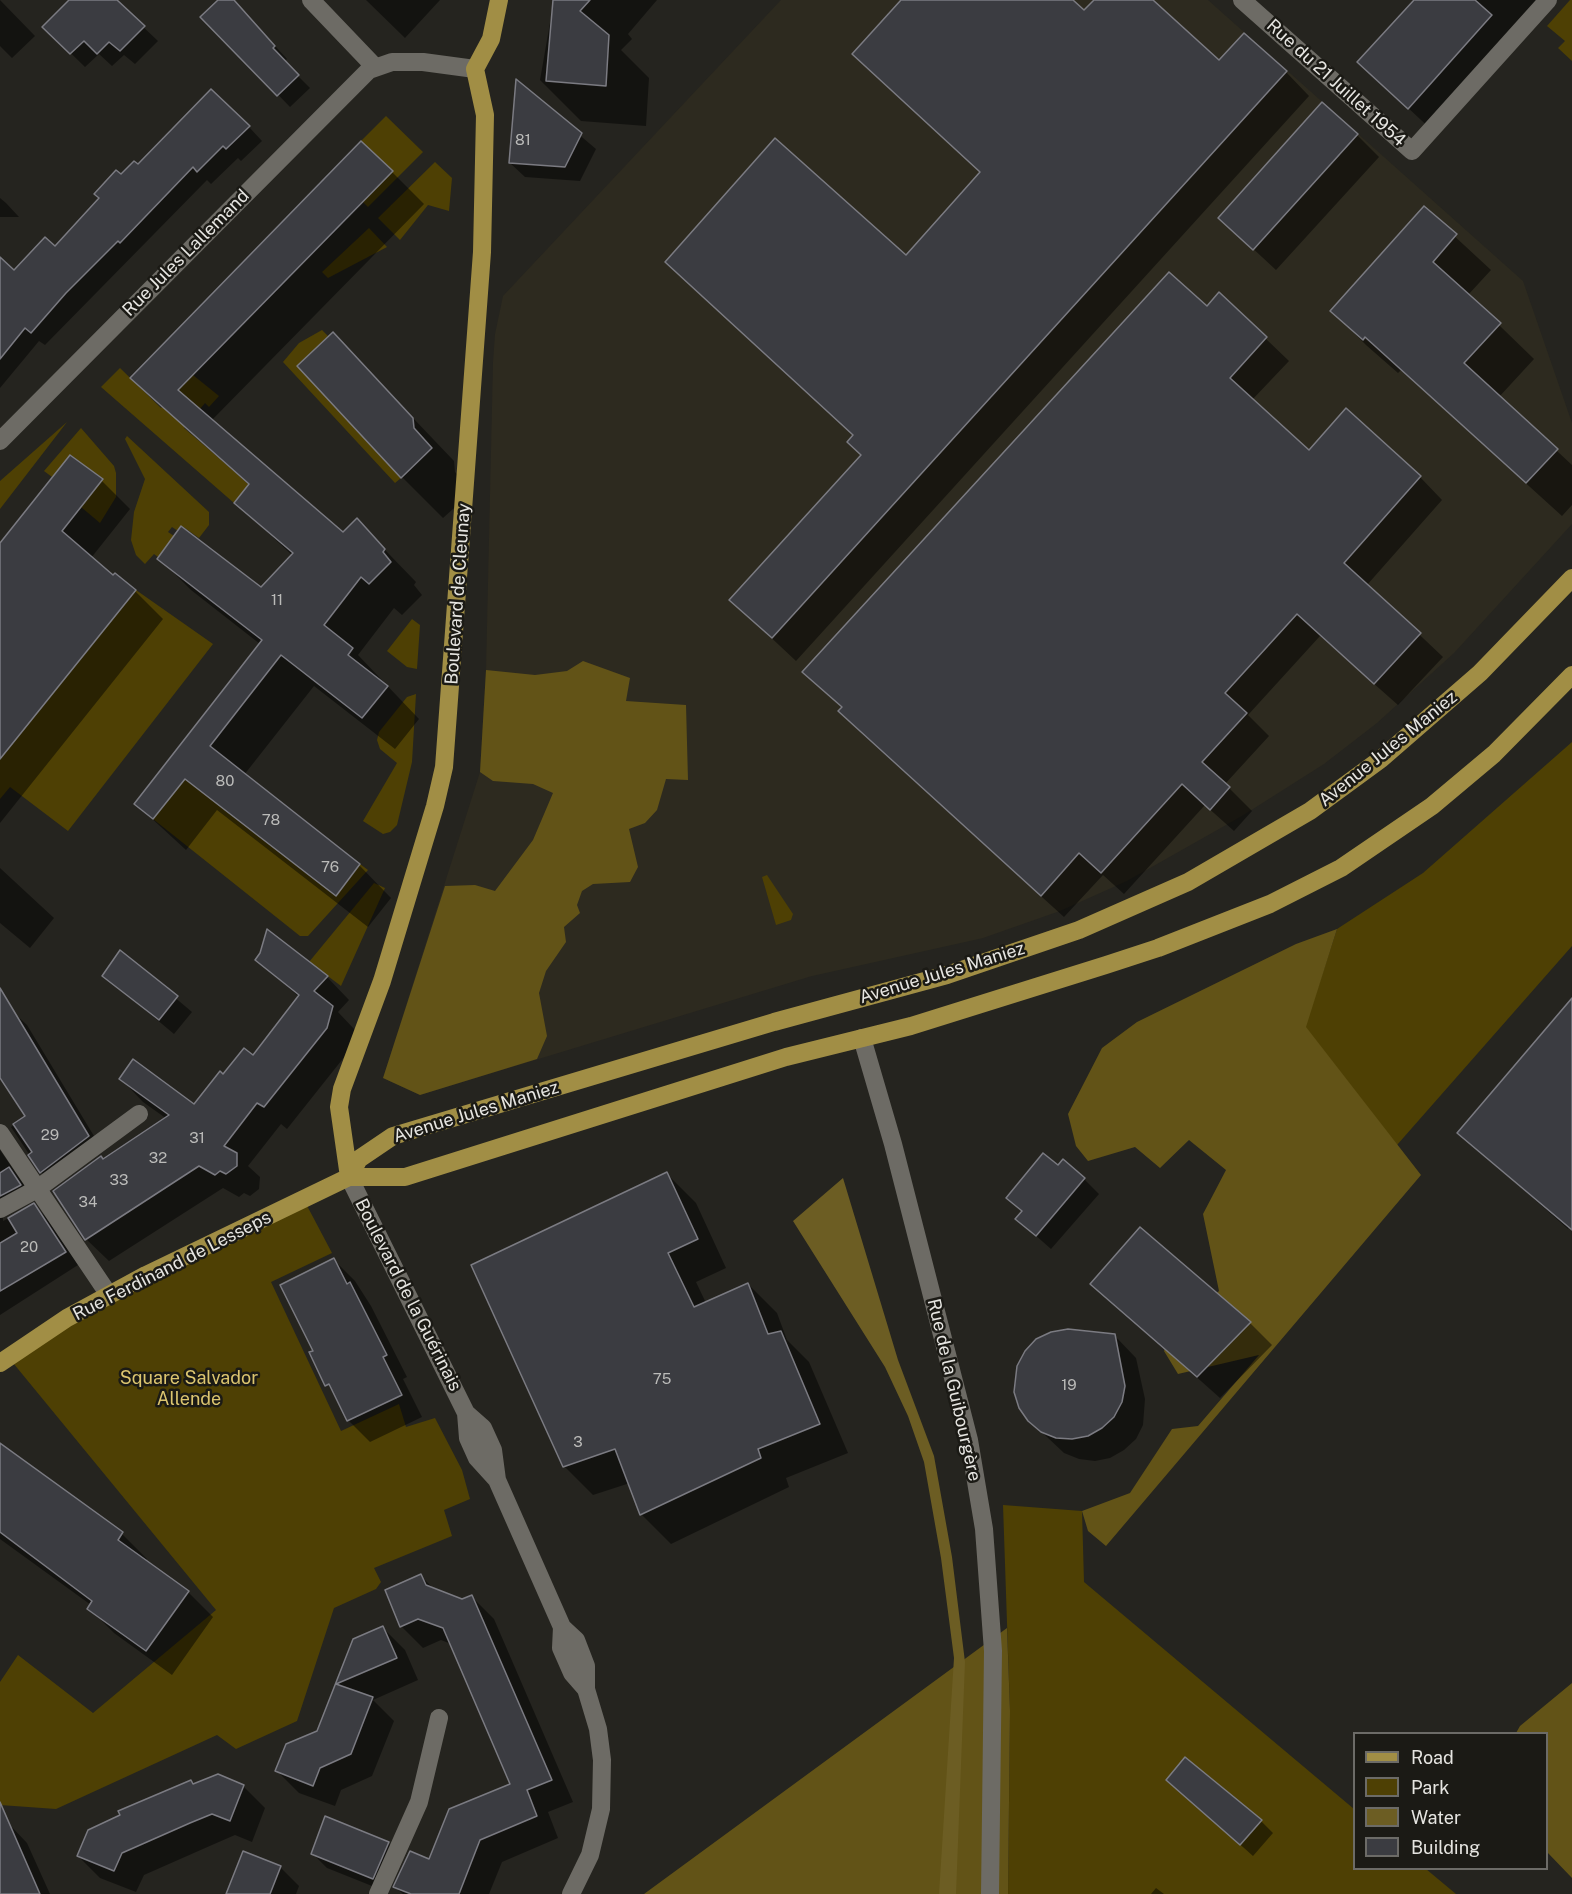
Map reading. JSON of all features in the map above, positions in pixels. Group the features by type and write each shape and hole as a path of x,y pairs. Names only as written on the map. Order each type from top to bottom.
{"main road":[{"path":"475,69 491,39 499,0"},
{"name":"Boulevard de Cleunay","path":"349,1177 346,1142 341,1130 339,1107 342,1089 382,981 435,806 444,767 482,252 485,115 475,69"},
{"name":"Avenue Jules Maniez","path":"349,1177 359,1159 393,1136 774,1022 948,975 1079,930 1188,882 1310,811 1381,759 1480,673 1572,578"},
{"path":"349,1177 405,1177 786,1057 910,1026 1158,948 1270,904 1341,868 1400,830 1463,782 1524,725 1572,675"},
{"name":"Rue Ferdinand de Lesseps","path":"0,1363 67,1318 109,1295 349,1177"}],"street":[{"path":"311,0 375,67 392,62 423,62 475,69"},
{"name":"Rue du 21 Juillet 1954","path":"1242,0 1412,151 1548,0"},
{"name":"Rue Jules Lallemand","path":"0,441 354,84 375,67"},
{"name":"Rue de la Guibourgère","path":"862,1038 893,1144 969,1440 984,1529 993,1651 990,1894"},
{"path":"0,1209 37,1188 139,1114"},
{"path":"0,1133 109,1295"},
{"name":"Boulevard de la Guérinais","path":"349,1177 466,1413 483,1428 493,1450 497,1480 562,1626 576,1640 586,1666 586,1689 598,1729 602,1760 601,1809 590,1855 571,1894"},
{"path":"378,1894 419,1802 440,1718"}],"shaded area":[{"path":"781,0 1208,0 1523,281 1572,423 1572,524 1454,653 1377,723 1324,764 1242,816 1127,881 1060,911 983,938 812,976 420,1095 383,1078 480,772 486,670 493,362 495,334 503,296"},
{"path":"583,661 630,678 626,701 686,705 688,780 666,779 657,810 645,823 629,829 638,867 630,882 593,884 582,891 577,905 580,913 564,927 566,942 546,971 539,993 547,1036 537,1059 420,1095 383,1078 445,886 475,885 495,891 533,840 553,793 533,784 493,781 480,772 486,670 535,675 567,671"},
{"path":"1337,929 1306,1027 1421,1175 1106,1546 1088,1531 1082,1511 1130,1493 1172,1429 1198,1426 1259,1355 1178,1374 1164,1351 1170,1335 1219,1291 1203,1214 1226,1170 1189,1140 1160,1168 1135,1147 1088,1161 1076,1146 1068,1114 1102,1048 1137,1022 1296,944"},
{"path":"1007,1628 1010,1711 1008,1894 644,1894"},
{"path":"1572,1683 1572,1878 1548,1853 1548,1732 1517,1732 1520,1726"}],"green space":[{"path":"1572,0 1572,61 1558,48 1565,41 1547,26"},
{"path":"386,116 423,152 368,207 363,202 393,171 361,141"},
{"path":"435,162 452,178 449,211 428,205 400,240 378,218"},
{"path":"369,228 387,247 328,278 322,272"},
{"path":"322,330 328,336 297,366 401,478 395,483 283,362 299,343"},
{"path":"120,368 161,408 193,375 219,396 209,407 205,403 184,428 249,484 234,503 101,387"},
{"path":"67,422 0,509 0,481"},
{"path":"81,428 114,466 116,473 116,497 100,523 81,507 102,479 71,455 52,477 44,471"},
{"path":"127,436 209,512 209,525 199,538 182,526 178,531 172,527 168,532 174,536 158,557 154,554 145,564 136,555 131,540 134,512 145,479 125,439"},
{"path":"136,590 213,644 68,831 10,787 0,799 0,759"},
{"path":"412,619 420,625 417,669 407,667 387,651"},
{"path":"416,694 412,762 397,825 390,832 383,834 363,821 397,763 380,749 377,740 379,732 407,697"},
{"path":"1572,742 1572,946 1397,1145 1305,1027 1337,929 1423,873"},
{"path":"185,779 335,895 360,864 368,870 308,936 300,936 153,819"},
{"path":"767,875 793,914 791,920 776,925 762,877"},
{"path":"374,883 385,888 341,986 309,962"},
{"name":"Square Salvador Allende","path":"304,1200 332,1253 271,1282 341,1431 399,1404 406,1427 435,1418 462,1470 470,1499 444,1510 452,1536 374,1568 381,1582 376,1589 334,1608 297,1721 236,1749 217,1735 56,1809 0,1805 0,1682 18,1655 93,1713 216,1610 9,1358"},
{"path":"1003,1505 1082,1511 1084,1582 1353,1808 1353,1870 1427,1870 1456,1894 1008,1894 1010,1711"}],"water":[{"path":"843,1178 898,1360 934,1456 952,1557 965,1662 956,1894 939,1894 954,1658 941,1558 924,1462 908,1416 885,1367 793,1221"}],"building":[{"path":"69,0 117,0 145,26 120,51 109,42 97,54 84,41 70,54 42,27"},
{"path":"218,0 234,0 275,46 273,48 299,75 277,96 200,17"},
{"path":"553,0 590,0 580,11 609,35 606,86 546,81"},
{"path":"901,0 1073,0 1084,10 1094,0 1153,0 1219,60 1244,33 1287,71 772,638 729,600 861,455 847,442 853,435 665,262 775,138 906,255 980,172 852,54"},
{"path":"1414,0 1475,0 1492,15 1408,109 1357,62"},
{"path":"516,79 582,133 565,167 509,163"},
{"path":"211,89 250,126 226,149 223,146 197,172 193,167 120,243 118,241 66,293 31,333 25,328 0,359 0,257 14,270 45,237 55,246 99,198 94,194 116,170 121,174 134,161 138,164"},
{"path":"1322,102 1358,134 1253,250 1218,218"},
{"path":"361,141 393,171 178,390 343,532 357,518 385,549 383,552 391,562 369,584 361,577 324,625 353,648 348,655 388,686 362,718 281,655 210,746 360,864 336,896 185,779 153,819 134,804 262,640 157,559 181,526 261,587 293,553 234,503 249,484 130,378"},
{"path":"1424,206 1457,234 1433,262 1501,323 1464,363 1558,449 1526,483 1365,337 1363,340 1330,311"},
{"path":"1169,272 1207,306 1219,292 1267,337 1230,378 1309,450 1346,408 1421,476 1344,563 1421,633 1374,684 1297,614 1225,693 1247,713 1202,762 1230,787 1210,810 1182,784 1101,873 1079,853 1041,896 838,711 842,707 802,672"},
{"path":"333,332 413,418 414,428 432,448 401,478 297,366"},
{"path":"70,455 103,479 62,531 113,575 115,573 136,590 0,759 0,543"},
{"path":"267,929 328,976 314,991 333,1006 327,1028 264,1107 257,1103 224,1146 237,1153 237,1166 226,1174 220,1171 215,1175 199,1166 85,1240 53,1191 101,1156 103,1159 169,1115 119,1079 133,1059 194,1104 220,1071 223,1074 244,1048 253,1055 299,995 255,960 260,953"},
{"path":"120,950 178,996 159,1020 102,976"},
{"path":"0,988 89,1136 40,1173 28,1155 32,1152 13,1124 25,1116 0,1078"},
{"path":"1572,998 1572,1230 1457,1133"},
{"path":"1043,1153 1058,1165 1063,1159 1085,1178 1036,1236 1015,1219 1022,1211 1006,1198"},
{"path":"9,1167 21,1185 0,1196 0,1173"},
{"path":"667,1172 698,1239 668,1253 694,1307 748,1283 768,1334 781,1331 820,1424 758,1449 761,1458 640,1515 615,1449 563,1467 471,1265"},
{"path":"34,1203 66,1252 0,1291 0,1243 17,1233 8,1218"},
{"path":"1140,1227 1251,1322 1197,1377 1090,1284"},
{"path":"334,1258 347,1284 350,1282 387,1355 383,1357 402,1395 347,1421 329,1384 325,1386 309,1352 313,1351 280,1285"},
{"path":"1068,1329 1115,1334 1125,1386 1122,1402 1114,1417 1102,1428 1088,1436 1072,1439 1056,1438 1041,1432 1028,1421 1019,1408 1014,1392 1017,1366 1025,1351 1036,1339 1051,1332"},
{"path":"0,1443 123,1532 118,1540 189,1591 146,1651 87,1609 92,1601 0,1532"},
{"path":"421,1574 426,1585 462,1599 472,1595 552,1780 527,1790 537,1816 480,1840 459,1894 411,1894 393,1887 410,1851 429,1859 449,1809 510,1784 443,1628 418,1619 400,1627 385,1590"},
{"path":"383,1626 397,1658 336,1684 373,1697 351,1754 320,1768 313,1786 275,1771 286,1744 317,1731 353,1639"},
{"path":"1185,1757 1262,1820 1240,1845 1166,1780"},
{"path":"218,1774 244,1785 230,1821 212,1814 190,1823 122,1853 114,1871 77,1856 88,1830 120,1815 118,1811 191,1780 193,1784"},
{"path":"0,1802 40,1894 0,1894"},
{"path":"325,1816 389,1842 373,1879 311,1854"},
{"path":"243,1851 281,1866 270,1894 226,1894"}]}
